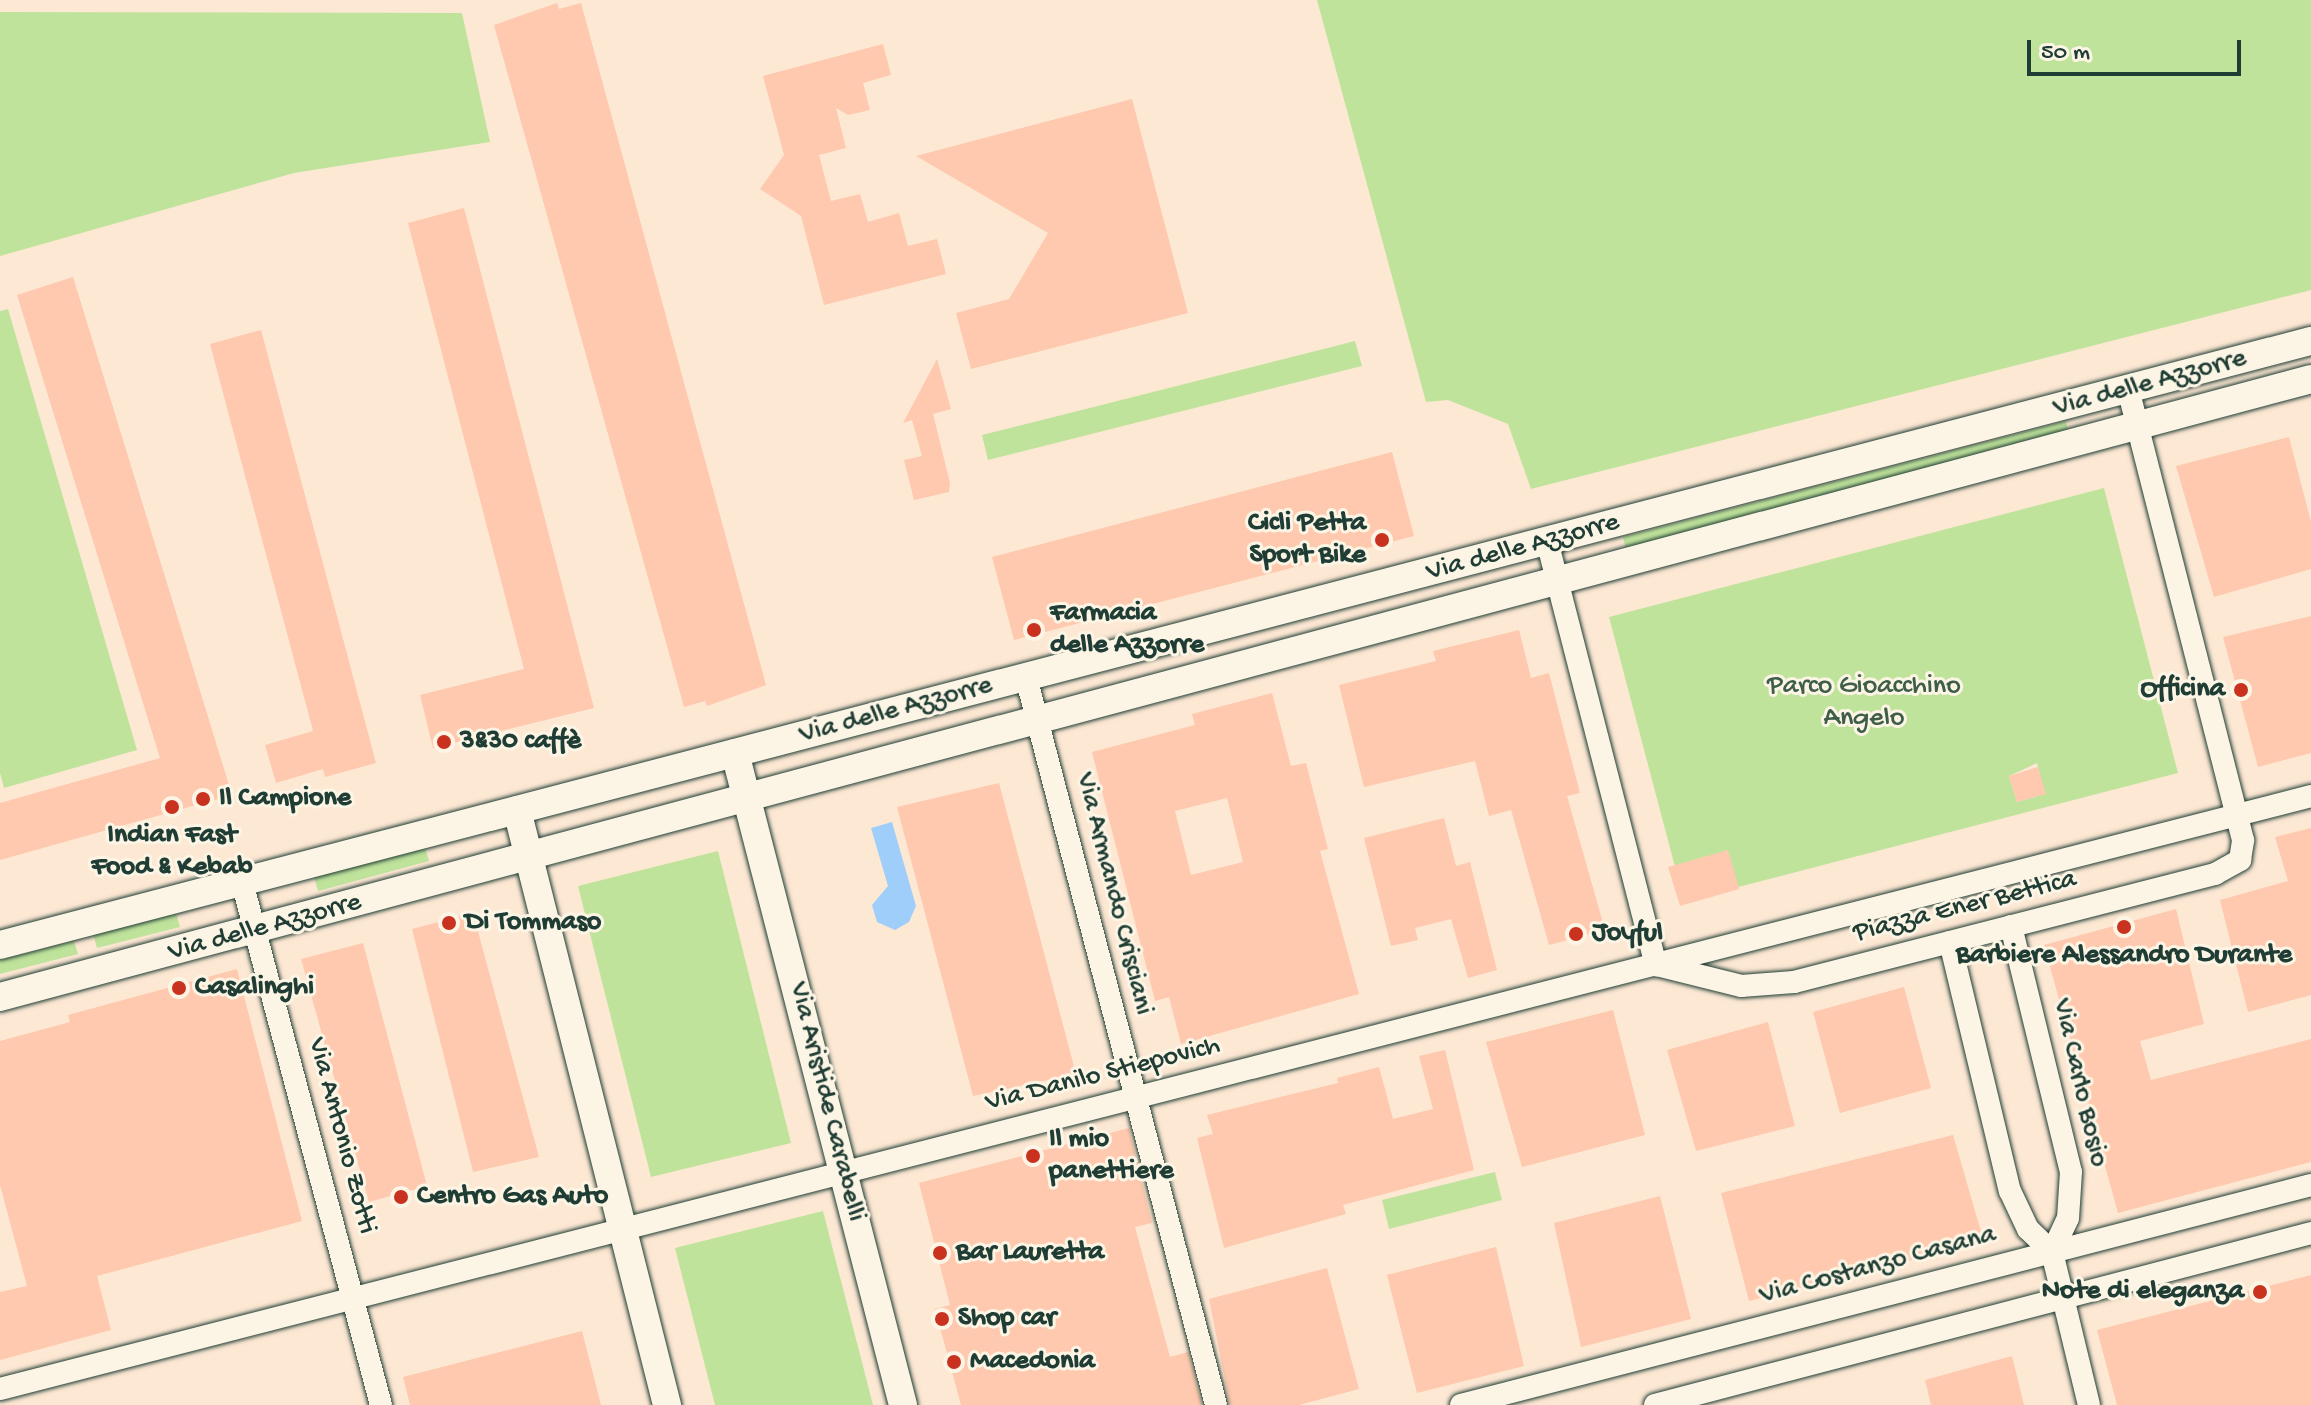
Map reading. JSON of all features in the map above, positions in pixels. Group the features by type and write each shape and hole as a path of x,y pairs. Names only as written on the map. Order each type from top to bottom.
{"street":[{"name":"Via delle Azzorre","path":"0,945 2311,341"},
{"name":"Via delle Azzorre","path":"0,997 531,858 2311,379"},
{"name":"Piazza Ener Bettica","path":"1656,965 1727,985 1765,986 1950,942 2226,870 2240,860 2244,847 2128,390"},
{"path":"1547,541 1656,965"},
{"name":"Via Armando Crisciani","path":"1026,677 1216,1405"},
{"path":"735,753 748,799"},
{"path":"2236,816 2311,796"},
{"name":"Via Aristide Carabelli","path":"748,799 903,1405"},
{"path":"517,810 667,1405"},
{"name":"Piazza Ener Bettica","path":"1656,965 2236,816"},
{"name":"Via Antonio Zotti","path":"242,882 381,1405"},
{"name":"Via Carlo Bosio","path":"2011,926 2071,1172 2068,1218 2052,1252"},
{"path":"1950,942 2010,1191 2028,1229 2052,1252 2089,1405"},
{"name":"Via Danilo Stiepovich","path":"0,1389 1656,965"},
{"name":"Via Costanzo Casana","path":"1461,1405 2311,1185"},
{"path":"1655,1405 2311,1233"}],"green space":[{"path":"1317,0 2311,0 2311,290 1531,489 1508,424 1448,400 1426,402"},
{"path":"0,12 462,13 490,142 294,173 0,256"},
{"path":"8,309 137,750 4,788 0,773 0,311"},
{"path":"1355,341 1362,366 988,460 982,435"},
{"path":"2066,421 2069,435 1626,550 1623,537"},
{"name":"Parco Gioacchino Angelo","path":"2104,488 2178,773 1684,901 1609,617","holes":["2037,763 2045,794 2017,802 2009,776"]},
{"path":"425,847 429,861 318,891 314,877"},
{"path":"718,851 791,1143 651,1177 578,886"},
{"path":"176,913 180,927 97,948 93,934"},
{"path":"74,941 78,954 0,974 0,960"},
{"path":"1495,1172 1502,1200 1389,1229 1382,1200"},
{"path":"823,1211 873,1405 715,1405 675,1248"}],"water":[{"path":"892,822 916,906 909,922 895,930 877,922 872,905 888,886 871,828"}],"building":[{"path":"557,3 559,9 581,3 766,685 707,706 705,701 684,707 494,25"},
{"path":"883,44 891,75 863,83 870,110 848,115 836,108 846,148 819,155 831,201 860,194 868,222 899,213 908,246 937,239 946,274 824,305 801,216 760,189 784,155 763,76"},
{"path":"1132,99 1188,313 971,369 956,313 1009,299 1048,233 916,156"},
{"path":"464,208 594,708 433,748 420,695 524,669 408,223"},
{"path":"73,277 232,795 0,860 0,803 160,758 17,295"},
{"path":"261,330 376,763 325,777 323,769 276,783 265,745 313,731 210,344"},
{"path":"937,359 951,409 933,414 950,483 949,492 914,500 904,460 922,456 912,420 903,423"},
{"path":"2289,437 2311,522 2311,569 2214,597 2176,466"},
{"path":"1392,452 1414,536 1014,640 992,557"},
{"path":"2311,616 2311,753 2258,767 2223,637"},
{"path":"1519,630 1531,678 1549,673 1580,793 1567,796 1605,930 1549,945 1511,810 1489,816 1475,761 1364,787 1339,685 1436,661 1433,651"},
{"path":"1272,693 1291,766 1306,763 1328,849 1320,851 1359,994 1181,1044 1169,997 1155,1001 1092,752 1195,725 1192,714","holes":["1227,798 1243,862 1191,875 1175,811"]},
{"path":"2038,767 2046,794 2017,802 2009,776"},
{"path":"999,783 1076,1074 973,1096 897,807"},
{"path":"1444,818 1456,866 1470,862 1497,970 1468,978 1451,919 1415,928 1418,940 1391,946 1364,838"},
{"path":"2311,828 2311,995 2248,1012 2220,900 2288,881 2275,837"},
{"path":"1728,850 1739,889 1680,906 1668,867"},
{"path":"2176,909 2204,1024 2140,1041 2151,1080 2311,1039 2311,1162 2118,1213 2044,945"},
{"path":"473,913 539,1157 473,1172 412,929"},
{"path":"363,943 427,1186 369,1202 301,959"},
{"path":"237,969 302,1221 97,1276 111,1330 0,1360 0,1292 27,1286 0,1185 0,1041 70,1022 68,1015"},
{"path":"1904,987 1931,1088 1840,1113 1813,1012"},
{"path":"1613,1010 1645,1135 1522,1167 1486,1042"},
{"path":"1768,1022 1795,1126 1696,1151 1667,1050"},
{"path":"1445,1050 1474,1170 1343,1205 1346,1214 1224,1248 1197,1138 1213,1134 1207,1115 1338,1083 1337,1078 1379,1067 1393,1119 1433,1109 1419,1056"},
{"path":"1129,1128 1152,1223 1135,1227 1170,1357 1188,1352 1202,1405 961,1405 935,1309 950,1305 919,1183"},
{"path":"1953,1135 1984,1242 1749,1301 1721,1193"},
{"path":"1660,1196 1691,1319 1581,1347 1554,1223"},
{"path":"1496,1247 1524,1366 1417,1393 1387,1275"},
{"path":"1327,1268 1359,1389 1299,1405 1230,1405 1209,1299"},
{"path":"2311,1275 2311,1405 2117,1405 2097,1330"},
{"path":"582,1331 601,1405 410,1405 403,1377"},
{"path":"2012,1356 2024,1405 1931,1405 1925,1380"}],"place":[{"name":"Cicli Petta Sport Bike","path":"1382,540"},
{"name":"Farmacia delle Azzorre","path":"1034,630"},
{"name":"Officina","path":"2241,690"},
{"name":"3&30 caffè","path":"444,742"},
{"name":"Il Campione","path":"203,799"},
{"name":"Indian Fast Food & Kebab","path":"172,807"},
{"name":"Di Tommaso","path":"449,923"},
{"name":"Barbiere Alessandro Durante","path":"2124,927"},
{"name":"Joyful","path":"1576,934"},
{"name":"Casalinghi","path":"179,988"},
{"name":"Il mio panettiere","path":"1033,1156"},
{"name":"Centro Gas Auto","path":"401,1197"},
{"name":"Bar Lauretta","path":"940,1253"},
{"name":"Note di eleganza","path":"2260,1292"},
{"name":"Shop car","path":"942,1319"},
{"name":"Macedonia","path":"954,1362"}]}
